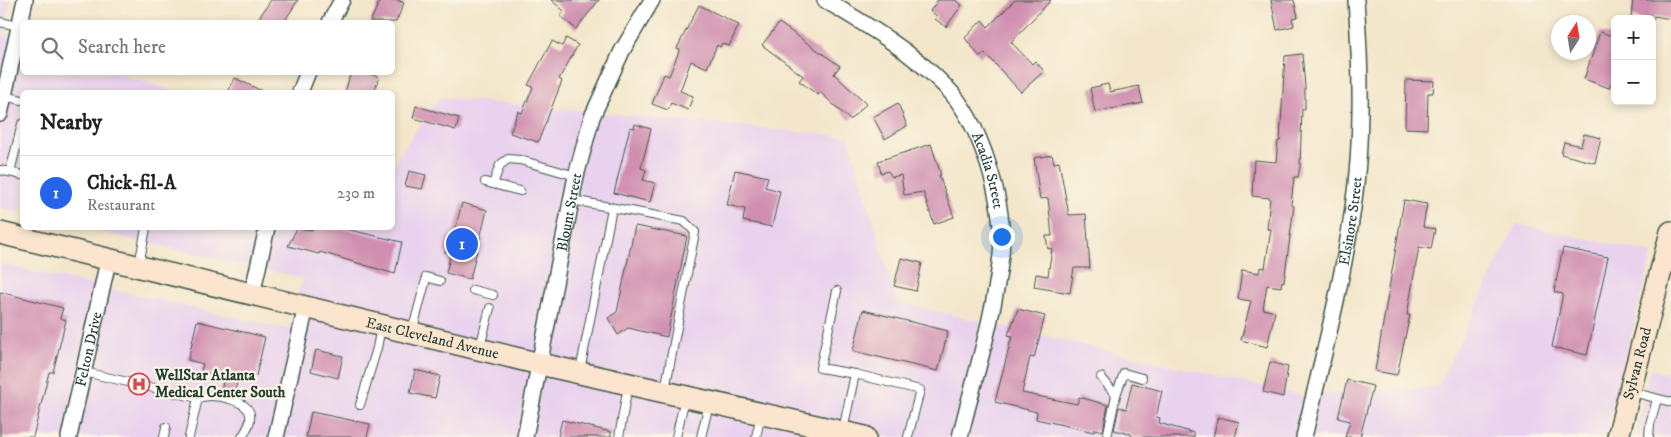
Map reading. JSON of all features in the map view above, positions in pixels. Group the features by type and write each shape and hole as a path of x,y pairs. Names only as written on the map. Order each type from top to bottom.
{"main road":[{"name":"Sylvan Road","path":"1618,437 1671,232"},
{"name":"East Cleveland Avenue","path":"0,233 108,261 540,364 865,437"}],"street":[{"path":"20,20 24,0"},
{"path":"331,20 342,0"},
{"name":"Blount Street","path":"525,437 576,176 592,117 622,51 652,0"},
{"name":"Acadia Street","path":"825,0 903,51 946,87 975,128 987,158 998,208 1001,253 997,282 960,437"},
{"name":"Elsinore Street","path":"1304,437 1344,264 1353,206 1359,148 1361,66 1356,0"},
{"path":"0,114 20,21"},
{"path":"301,90 307,75"},
{"path":"252,294 267,230"},
{"name":"Felton Drive","path":"69,437 108,261"},
{"path":"276,437 306,307"}],"lane":[{"path":"0,22 19,26"},
{"path":"4,96 20,100"},
{"path":"10,172 20,132"},
{"path":"520,191 489,183 500,165 508,159 520,160 576,176"},
{"path":"0,170 20,174"},
{"path":"572,200 684,221 695,232 675,394 676,437"},
{"path":"580,373 612,208"},
{"path":"138,268 146,230"},
{"path":"412,332 425,280 440,281"},
{"path":"473,290 493,295"},
{"path":"837,291 820,368 855,374 920,390 908,437"},
{"path":"479,349 490,308"},
{"path":"360,404 377,348 381,325"},
{"path":"84,372 198,398 206,395 247,405 250,410 249,419 242,437"},
{"path":"1107,437 1116,395 1124,373 1142,378"},
{"path":"842,432 855,374"},
{"path":"1101,377 1116,395"},
{"path":"619,437 628,384"},
{"path":"1630,392 1671,402"},
{"path":"189,437 198,398"},
{"path":"1649,437 1650,424 1657,399"},
{"path":"701,437 710,402"},
{"path":"756,437 761,414"},
{"path":"164,437 166,427"}],"shaded area":[{"path":"0,0 11,0 4,34 20,39 20,75 123,75 169,90 20,90 20,213 0,208"},
{"path":"440,97 849,137 897,302 1303,396 1438,387 1516,224 1652,253 1605,437 0,437 0,264 290,330 302,278 92,230 395,230 395,161"},
{"path":"1650,370 1671,374 1671,437 1636,437"}],"building":[{"path":"271,0 298,0 285,20 257,20"},
{"path":"380,0 397,0 404,3 396,22 395,20 371,20"},
{"path":"551,0 599,0 576,29 560,16 564,11"},
{"path":"938,0 955,0 962,5 946,27 935,19 937,16 930,11"},
{"path":"1015,0 1051,0 1011,42 1032,64 1035,61 1044,71 1021,92 985,53 980,57 965,38 982,20 988,27"},
{"path":"1271,0 1294,0 1298,17 1292,18 1294,26 1277,30"},
{"path":"1633,0 1671,0 1671,19 1656,15 1631,15"},
{"path":"699,5 739,25 729,46 722,43 720,47 717,45 707,68 691,61 680,91 693,96 688,110 671,103 668,110 652,104 664,74 669,76 680,49 677,48"},
{"path":"779,23 840,66 834,74 866,104 850,120 820,92 818,95 799,81 803,76 762,45"},
{"path":"1600,32 1611,36 1611,83 1609,88 1584,79 1590,60 1596,60 1596,44"},
{"path":"566,38 578,45 559,79 562,81 538,142 510,133 518,111 522,113 533,87 528,85 552,41 562,46"},
{"path":"1302,54 1305,109 1302,109 1300,167 1298,177 1294,177 1291,205 1294,206 1284,282 1282,281 1281,287 1267,285 1263,309 1275,312 1267,347 1241,340 1251,301 1238,299 1242,270 1259,273 1260,267 1265,268 1271,229 1267,229 1270,198 1252,196 1254,160 1276,162 1278,141 1280,141 1285,56"},
{"path":"350,75 373,75 379,77 375,90 346,90"},
{"path":"235,78 260,90 229,90"},
{"path":"1406,80 1434,81 1433,93 1428,93 1427,129 1405,128"},
{"path":"1108,84 1110,92 1139,86 1143,103 1095,112 1090,88"},
{"path":"898,103 907,126 885,139 873,117"},
{"path":"416,106 459,118 456,130 413,118"},
{"path":"635,124 651,129 641,168 646,170 643,180 655,183 650,202 614,193 630,127 634,128"},
{"path":"1584,134 1601,138 1595,163 1561,154 1564,142 1581,146"},
{"path":"931,144 941,175 939,175 954,217 934,224 923,192 904,195 901,175 892,177 888,171 881,173 878,161"},
{"path":"1052,155 1054,163 1059,162 1069,215 1086,214 1090,268 1074,268 1070,293 1034,287 1036,274 1048,276 1052,248 1048,249 1046,236 1052,236 1048,198 1040,199 1034,158"},
{"path":"735,170 768,177 765,187 780,191 772,227 743,221 745,209 727,205"},
{"path":"409,171 426,175 422,189 405,186"},
{"path":"1404,200 1427,204 1423,227 1435,229 1431,249 1419,247 1407,315 1410,315 1397,375 1375,371"},
{"path":"462,203 487,210 470,279 446,273 451,253 445,252 449,236 453,237"},
{"path":"635,226 687,236 667,337 628,328 618,335 608,318 617,312"},
{"path":"296,230 350,230 402,242 395,274 320,252 319,254 288,246"},
{"path":"1563,248 1608,257 1587,355 1552,347 1563,294 1554,292"},
{"path":"901,258 922,263 916,291 894,286"},
{"path":"0,292 63,308 60,318 66,320 53,372 49,372 33,437 0,437"},
{"path":"1018,309 1045,316 1034,358 1030,357 1022,393 1077,404 1079,397 1108,405 1103,431 1095,429 1094,432 1036,419 1037,412 995,402 1012,336 1008,335"},
{"path":"863,310 948,331 938,371 853,351"},
{"path":"197,321 265,337 256,376 240,372 234,394 221,391 224,377 201,371 203,364 188,360"},
{"path":"316,350 343,356 338,378 311,371"},
{"path":"1270,362 1288,367 1283,397 1263,392"},
{"path":"415,370 440,376 435,398 410,393"},
{"path":"1347,380 1373,386 1360,437 1345,437 1350,421 1338,418"},
{"path":"1132,383 1162,391 1156,417 1160,418 1159,423 1194,433 1194,437 1131,437 1131,434 1114,430 1119,407 1126,409"},
{"path":"311,412 370,424 367,437 306,437"},
{"path":"1218,417 1239,422 1235,437 1213,437"},
{"path":"562,420 611,432 611,437 558,437"}],"place":[{"name":"Chick-fil-A","path":"462,244"},
{"name":"WellStar Atlanta Medical Center South","path":"139,384"}]}
